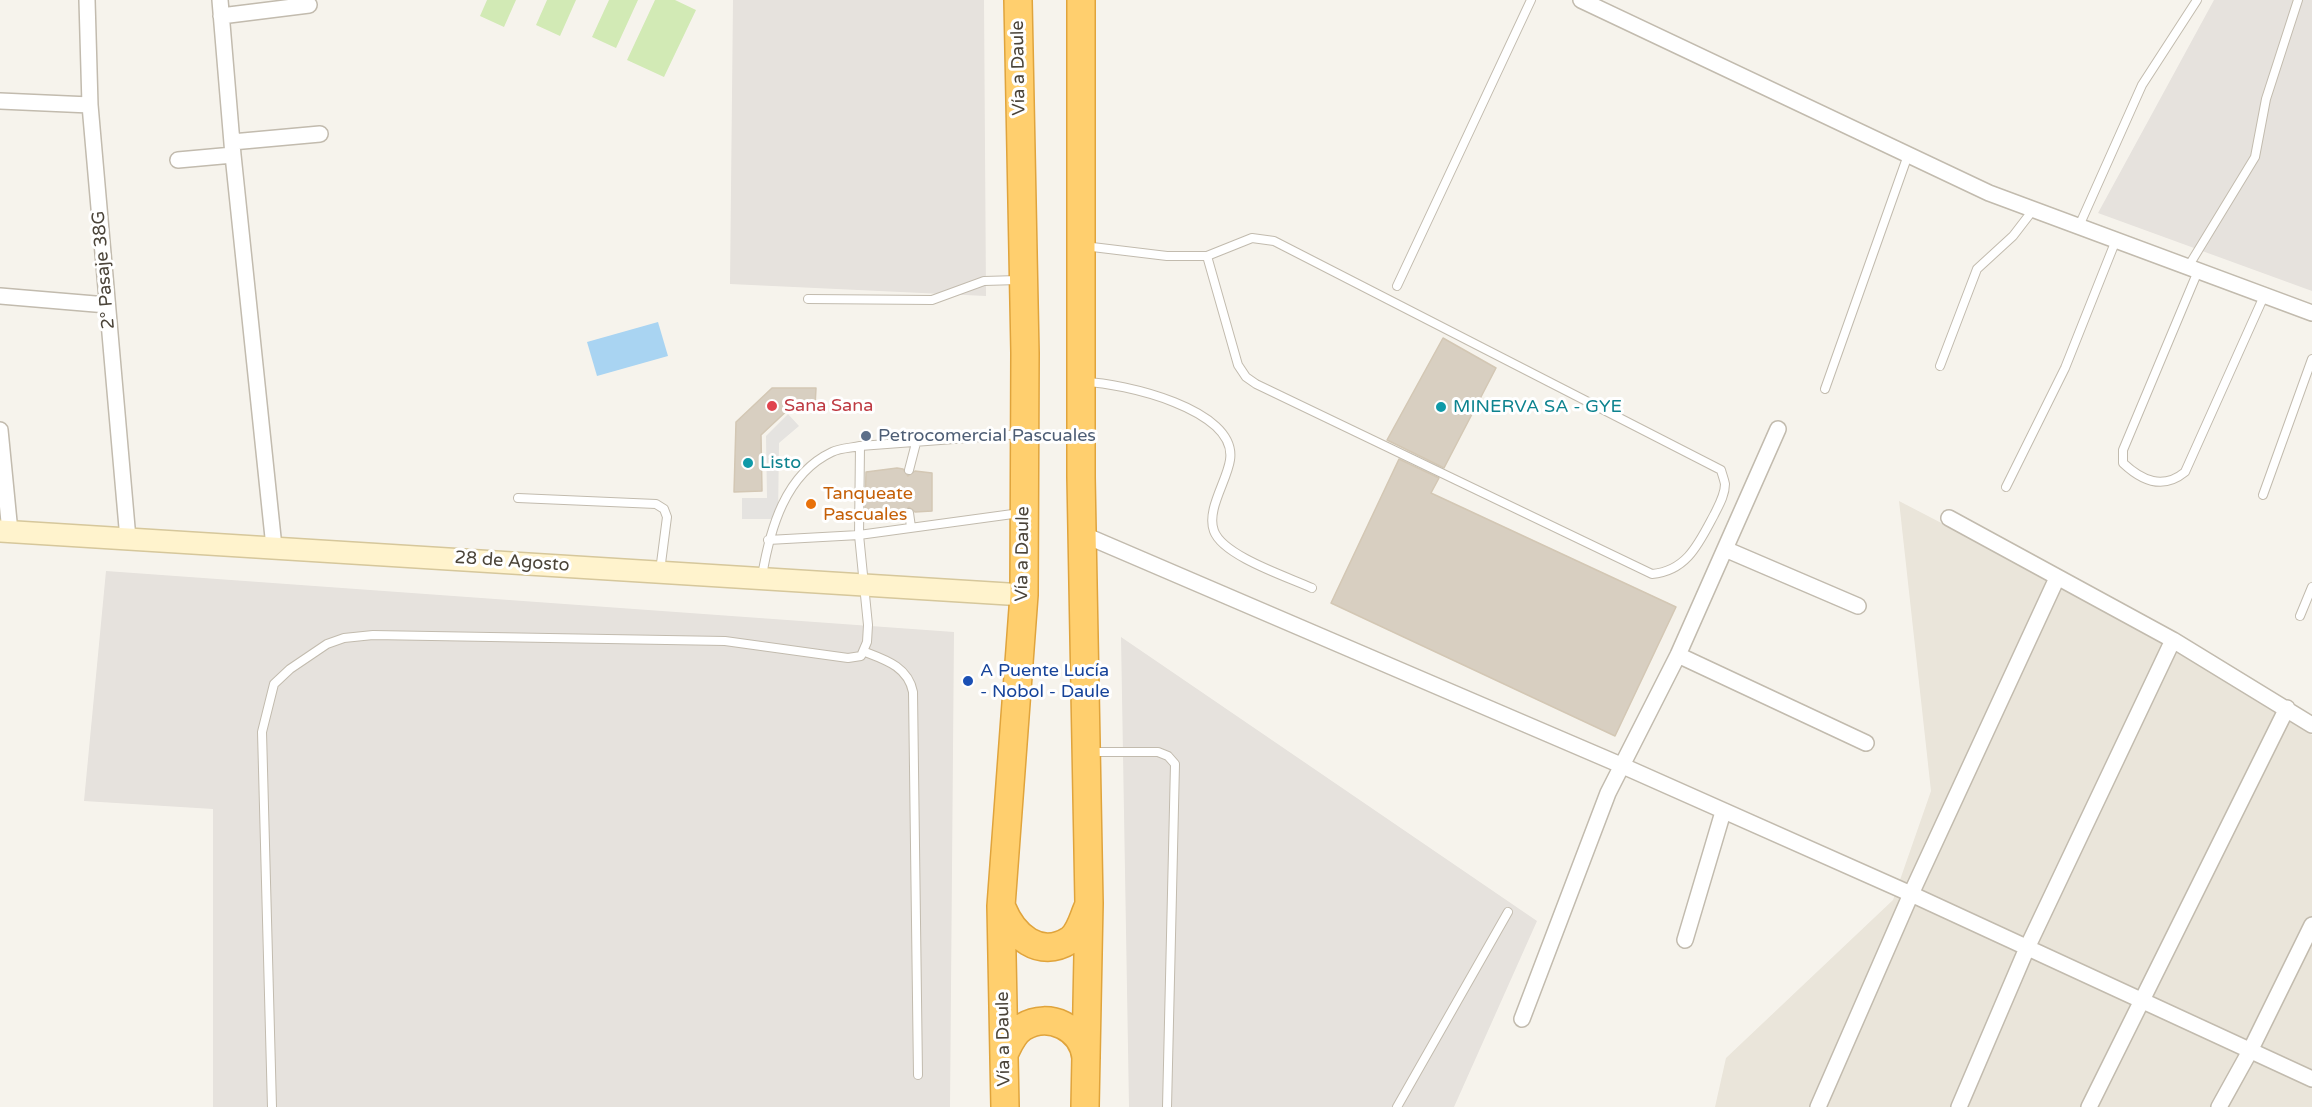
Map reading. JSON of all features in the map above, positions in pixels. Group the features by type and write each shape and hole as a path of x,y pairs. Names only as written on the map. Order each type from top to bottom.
{"highway":[{"name":"Vía a Daule","path":"1005,1107 1001,906 1024,595 1025,512 1023,434 1025,353 1018,0"},
{"path":"1081,0 1081,381 1089,903 1085,1107"},
{"path":"1001,906 1009,925 1017,934 1027,943 1040,947 1054,946 1071,939 1080,928 1089,903"},
{"path":"1004,1054 1010,1039 1021,1028 1036,1021 1051,1021 1066,1026 1078,1036 1086,1050 1087,1065"}],"street":[{"name":"2° Pasaje 38G","path":"87,0 90,105 128,539"},
{"path":"1581,0 1908,155 2033,210 2312,314"},
{"path":"274,547 221,8 309,5"},
{"path":"0,101 90,105"},
{"path":"178,160 233,148 320,134"},
{"path":"0,296 107,306"},
{"path":"1522,1019 1608,793 1678,655 1778,429"},
{"path":"0,430 5,531"},
{"path":"1949,518 2173,640 2312,725"},
{"name":"28 de Agosto","path":"5,531 1024,595"},
{"path":"1083,534 1623,766 1911,894 2312,1080"},
{"path":"1725,549 1858,606"},
{"path":"1818,1107 1911,894 2057,578"},
{"path":"1959,1107 2027,948 2173,640"},
{"path":"1678,655 1866,743"},
{"path":"2090,1107 2141,999 2287,708"},
{"path":"1685,940 1723,812"},
{"path":"2219,1107 2250,1051 2312,925"}],"lane":[{"path":"1397,286 1531,0"},
{"path":"2079,226 2142,85 2197,0"},
{"path":"2264,296 2185,472 2167,483 2154,483 2132,471 2123,463 2123,450 2193,269 2255,157 2259,146 2266,99 2298,0"},
{"path":"1825,389 1908,155"},
{"path":"1940,366 1977,269 2013,236 2033,210"},
{"path":"1081,246 1167,256 1207,256 1252,238 1274,241 1721,470 1725,484 1723,496 1696,548 1678,567 1665,573 1652,574 1256,384 1246,377 1239,365 1207,256"},
{"path":"2006,487 2065,368 2116,240"},
{"path":"808,299 932,300 984,281 1022,280"},
{"path":"2263,495 2312,359"},
{"path":"1081,381 1109,383 1170,400 1198,414 1223,432 1229,443 1230,459 1213,517 1214,531 1234,552 1312,588"},
{"path":"762,578 768,540 786,494 808,468 833,451 860,446 1023,434"},
{"path":"909,470 916,443"},
{"path":"860,446 859,535 868,626 865,652"},
{"path":"518,498 656,504 664,509 667,517 660,572"},
{"path":"768,540 859,535 1025,512"},
{"path":"909,513 911,527"},
{"path":"2300,616 2312,587"},
{"path":"272,1107 262,732 274,684 290,669 327,644 344,638 374,634 725,641 848,658 854,658 865,652 888,661 906,675 913,692 918,1075"},
{"path":"1086,752 1158,752 1168,756 1174,764 1167,1107"},
{"path":"1397,1107 1508,912"}],"shaded area":[{"path":"733,0 984,0 986,296 730,284"},
{"path":"2214,0 2312,0 2312,291 2098,213"},
{"path":"788,414 799,426 779,443 778,519 742,519 742,498 767,498 766,436"},
{"path":"1899,501 2113,612 2312,735 2312,1107 1715,1107 1726,1058 1893,900 1931,791"},
{"path":"106,571 954,632 950,1107 213,1107 213,809 84,801"},
{"path":"1121,637 1537,921 1454,1107 1129,1107"}],"green space":[{"path":"487,0 516,0 504,27 480,16"},
{"path":"547,0 576,0 560,36 536,25"},
{"path":"609,0 638,0 616,48 592,37"},
{"path":"655,0 675,0 696,10 664,77 627,60"}],"water":[{"path":"658,322 668,356 597,376 587,342"}],"building":[{"name":"MINERVA SA - GYE","path":"1443,338 1496,368 1444,468 1387,440"},
{"name":"Listo","path":"772,388 816,388 815,407 792,406 761,435 762,491 734,492 736,422"},
{"path":"1399,459 1439,478 1431,493 1676,607 1615,736 1331,603"},
{"path":"903,469 908,476 915,471 932,473 932,511 915,512 909,507 899,514 865,509 866,472"}],"place":[{"name":"Sana Sana","path":"772,406"},
{"name":"MINERVA SA - GYE","path":"1441,407"},
{"name":"Petrocomercial Pascuales","path":"866,436"},
{"name":"Listo","path":"748,463"},
{"name":"Tanqueate Pascuales","path":"811,504"},
{"name":"A Puente Lucía - Nobol - Daule","path":"968,681"}]}
